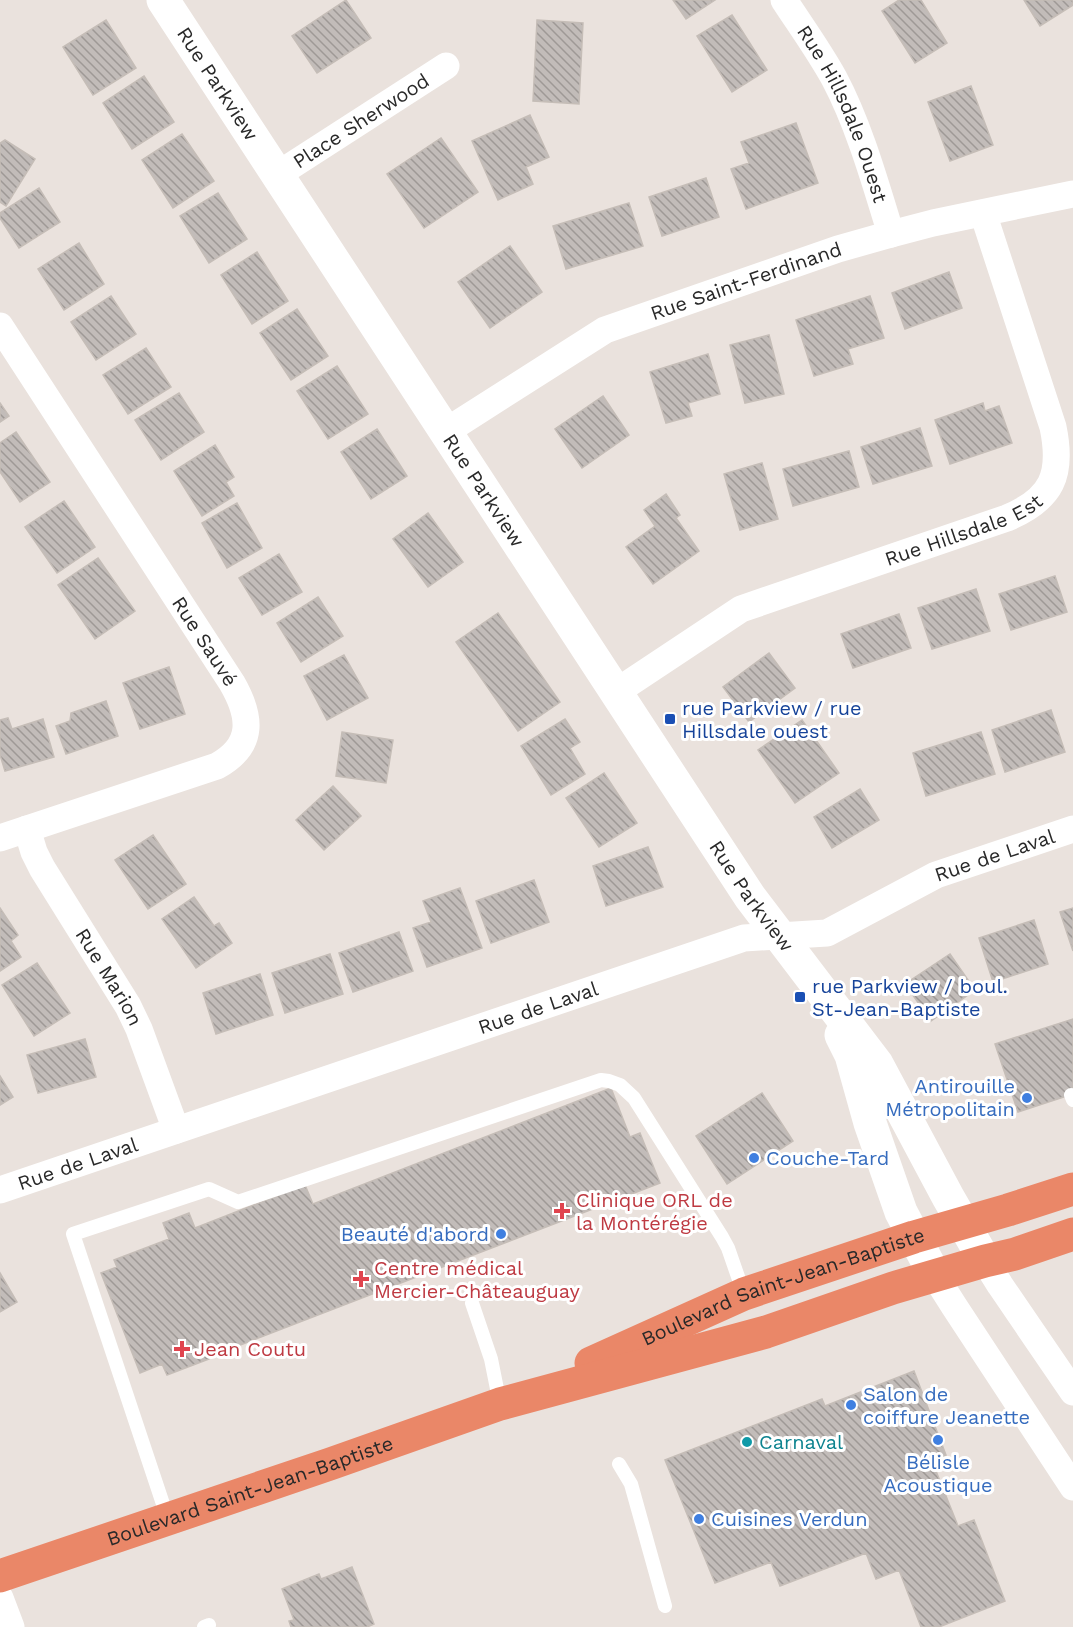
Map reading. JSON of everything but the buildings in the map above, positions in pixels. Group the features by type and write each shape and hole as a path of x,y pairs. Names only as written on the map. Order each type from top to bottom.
{"highway":[{"name":"Boulevard Saint-Jean-Baptiste","path":"500,1404 744,1294 914,1237 1073,1189"},
{"name":"Boulevard Saint-Jean-Baptiste","path":"0,1576 500,1404 766,1332 892,1288 1015,1254 1073,1234"}],"street":[{"name":"Rue Parkview","path":"163,0 750,897 881,1071 948,1197 986,1261"},
{"name":"Rue Hillsdale Ouest","path":"784,0 824,61 842,95 862,146 891,234"},
{"name":"Place Sherwood","path":"277,175 446,66"},
{"name":"Rue Saint-Ferdinand","path":"445,432 605,330 838,249 933,223 1073,194"},
{"name":"Rue Hillsdale Est","path":"616,692 741,609 1007,518 1033,505 1043,495 1056,470 1057,456 1053,427 983,213"},
{"name":"Rue Sauvé","path":"0,326 228,676 238,693 246,715 243,741 228,760 217,766 0,838"},
{"name":"Rue Marion","path":"27,829 42,868 128,1006 139,1029 176,1130"},
{"name":"Rue de Laval","path":"0,1190 744,938 827,933 936,875 1073,829"},
{"name":"Rue Parkview","path":"811,976 851,1055 870,1123 901,1212 935,1276"},
{"path":"986,1261 1073,1392"},
{"path":"935,1276 1073,1487"},
{"path":"0,1598 11,1627"}],"lane":[{"path":"168,1519 73,1234 208,1189 238,1202 601,1080 609,1080 620,1085 634,1098 688,1181 729,1248 744,1294"},
{"path":"472,1303 491,1359 500,1404"},
{"path":"619,1464 631,1484 665,1606"}],"place":[{"name":"rue Parkview / rue Hillsdale ouest","path":"670,719"},
{"name":"rue Parkview / boul. St-Jean-Baptiste","path":"800,997"},
{"name":"Antirouille Métropolitain","path":"1027,1098"},
{"name":"Couche-Tard","path":"754,1158"},
{"name":"Clinique ORL de la Montérégie","path":"562,1211"},
{"name":"Beauté d'abord","path":"501,1234"},
{"name":"Centre médical Mercier-Châteauguay","path":"361,1279"},
{"name":"Jean Coutu","path":"182,1349"},
{"name":"Salon de coiffure Jeanette","path":"851,1405"},
{"name":"Bélisle Acoustique","path":"938,1440"},
{"name":"Carnaval","path":"747,1442"},
{"name":"Cuisines Verdun","path":"699,1519"}]}
